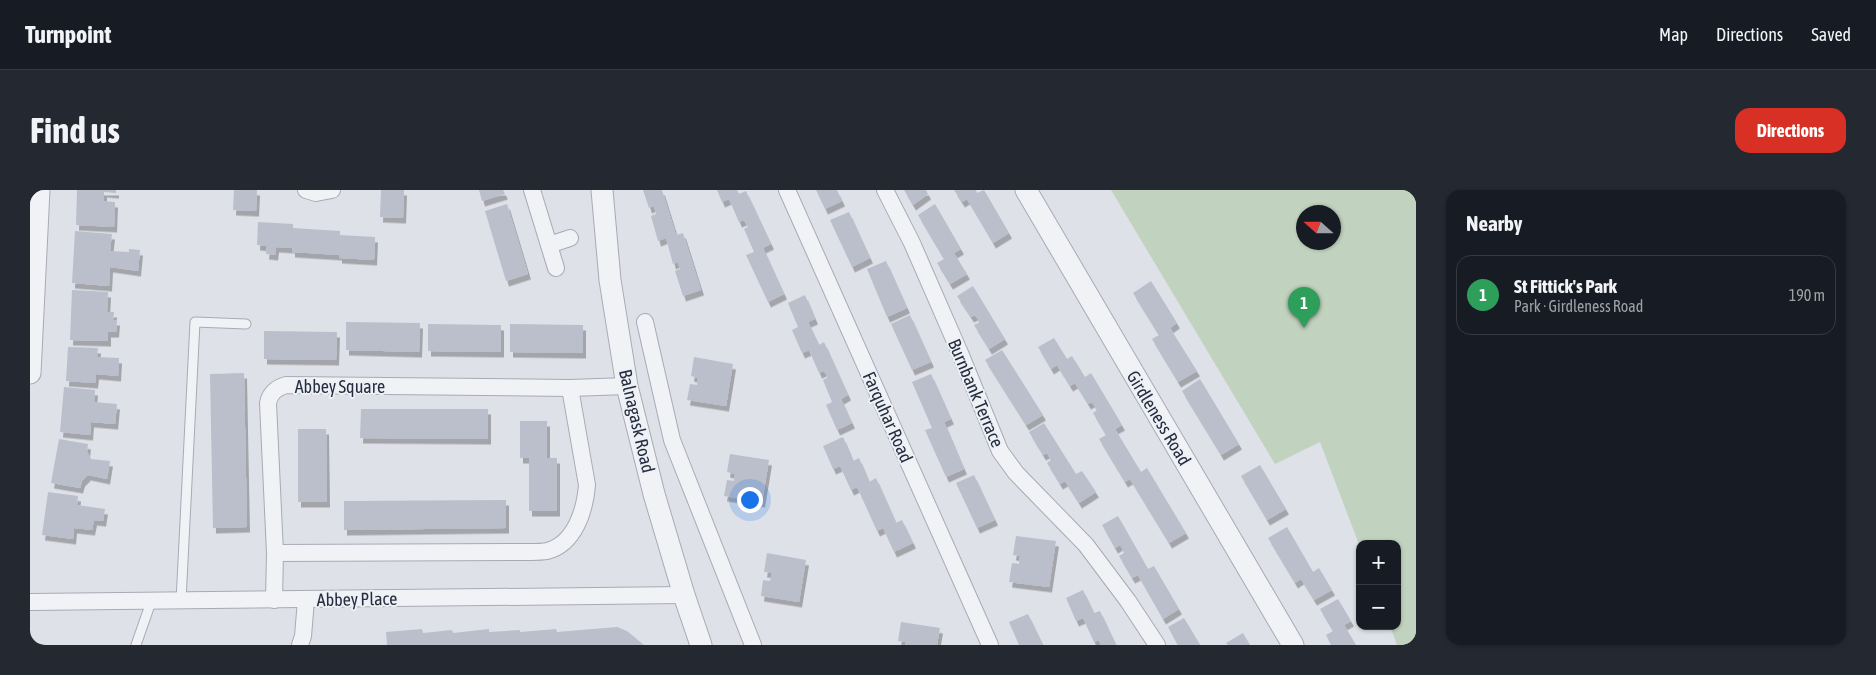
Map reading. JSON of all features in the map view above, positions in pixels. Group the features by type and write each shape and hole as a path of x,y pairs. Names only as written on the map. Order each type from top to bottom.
{"street":[{"path":"30,373 39,190"},
{"path":"306,190 316,193 332,190"},
{"path":"532,190 556,268"},
{"name":"Balnagask Road","path":"602,190 610,280 627,386 654,494 701,645"},
{"name":"Farquhar Road","path":"787,190 990,645"},
{"name":"Burnbank Terrace","path":"885,190 912,244 960,353 1000,451 1016,473 1090,550 1128,601 1157,645"},
{"name":"Girdleness Road","path":"1026,190 1293,645"},
{"path":"549,245 570,238"},
{"path":"645,322 672,440 753,645"},
{"name":"Abbey Square","path":"274,600 275,553 268,403 271,394 282,386 570,388 627,386"},
{"path":"275,553 532,552 548,551 558,546 567,540 575,529 586,501 587,485 570,388"},
{"name":"Abbey Place","path":"30,602 684,595"},
{"path":"300,645 303,636 306,600"}],"lane":[{"path":"181,601 195,322 246,324"},
{"path":"136,645 151,602"}],"green space":[{"path":"1111,190 1416,190 1416,645 1397,645 1391,630 1401,630 1401,540 1357,540 1320,442 1275,464"}],"building":[{"path":"77,190 116,190 116,193 104,192 103,201 115,202 114,227 76,225"},
{"path":"234,190 257,190 256,211 233,210"},
{"path":"381,190 404,190 403,218 380,217"},
{"path":"479,190 503,190 505,194 482,201"},
{"path":"643,190 662,190 676,235 683,233 701,290 683,296 675,271 680,269 678,262 673,264 666,238 658,241 651,216 656,214 654,206 649,208"},
{"path":"717,190 737,190 739,194 746,191 771,244 763,248 784,294 768,302 746,255 754,252 744,229 748,227 744,220 739,222 729,199 722,202"},
{"path":"816,190 837,190 842,201 825,209"},
{"path":"904,190 926,190 928,194 913,205"},
{"path":"954,190 976,190 977,193 984,190 1009,233 993,243 967,199 962,202"},
{"path":"507,204 528,274 506,281 485,211"},
{"path":"935,204 961,249 954,253 967,274 950,284 937,263 944,259 918,215"},
{"path":"849,212 870,258 852,267 830,220"},
{"path":"258,222 293,224 293,228 340,231 340,235 375,237 374,260 339,258 339,255 292,252 292,248 276,247 275,255 266,254 267,246 257,245"},
{"path":"75,231 112,234 110,251 129,252 129,249 140,250 138,271 110,267 109,286 72,283"},
{"path":"886,261 907,308 887,317 867,269"},
{"path":"1151,281 1177,323 1170,328 1197,371 1178,382 1152,339 1159,335 1133,293"},
{"path":"973,286 1005,339 989,349 974,325 980,322 975,315 971,317 957,296"},
{"path":"72,290 108,292 107,312 114,312 113,320 117,320 116,332 108,332 108,341 70,340"},
{"path":"805,295 815,319 808,322 819,345 824,342 848,395 841,399 852,423 837,430 826,405 832,402 823,380 827,378 826,374 824,371 819,373 809,350 802,353 792,330 798,327 788,303"},
{"path":"910,315 931,362 912,370 891,324"},
{"path":"346,322 420,323 419,352 346,350"},
{"path":"428,324 501,325 501,352 428,351"},
{"path":"510,324 583,325 583,353 510,352"},
{"path":"264,331 337,332 336,360 264,359"},
{"path":"1054,338 1067,359 1072,356 1085,377 1091,373 1122,425 1115,429 1141,472 1147,468 1186,533 1169,543 1130,479 1125,482 1099,439 1106,435 1093,413 1097,410 1092,402 1088,404 1075,383 1070,386 1057,365 1051,369 1038,347"},
{"path":"68,347 98,348 97,357 119,358 118,376 96,374 95,383 66,381"},
{"path":"1002,350 1043,415 1026,425 985,360"},
{"path":"694,357 733,364 726,406 687,400 690,384 697,385 698,378 691,376"},
{"path":"244,373 247,527 213,528 210,374"},
{"path":"931,374 951,419 944,422 964,469 946,477 925,430 932,428 912,382"},
{"path":"1200,379 1239,444 1221,455 1182,391"},
{"path":"64,387 95,390 94,402 117,404 115,424 91,422 90,435 60,432"},
{"path":"361,409 488,409 488,439 360,438"},
{"path":"520,421 547,421 547,458 557,458 557,511 529,511 529,458 520,458"},
{"path":"1044,423 1076,474 1082,471 1096,492 1079,503 1065,481 1060,484 1047,463 1051,460 1047,453 1043,455 1029,432"},
{"path":"298,429 326,429 327,502 298,502"},
{"path":"843,437 853,461 859,458 869,482 876,478 896,523 902,520 913,543 894,552 883,528 877,531 857,487 851,490 840,466 833,469 823,446"},
{"path":"59,439 88,444 87,452 91,459 110,461 107,479 88,475 82,481 80,488 51,483"},
{"path":"730,454 769,460 762,502 724,496 727,480 734,481 735,474 727,472"},
{"path":"1260,465 1286,509 1267,520 1241,476"},
{"path":"974,475 995,520 977,528 956,483"},
{"path":"48,492 78,496 77,505 105,509 103,521 94,520 92,530 74,528 73,539 42,535"},
{"path":"506,500 506,528 344,530 344,501"},
{"path":"1118,516 1148,569 1154,566 1179,609 1163,619 1138,575 1132,578 1119,556 1124,553 1122,548 1120,545 1115,548 1102,525"},
{"path":"1287,527 1313,572 1319,568 1332,590 1314,600 1301,579 1295,583 1268,538"},
{"path":"1016,536 1056,541 1049,587 1009,582 1012,563 1019,564 1020,556 1013,555"},
{"path":"767,553 806,560 799,602 761,596 763,580 770,581 772,573 764,572"},
{"path":"1083,590 1094,613 1100,611 1116,645 1101,645 1099,640 1094,642 1083,618 1076,621 1066,598"},
{"path":"1338,599 1351,621 1344,625 1356,645 1331,645 1326,635 1333,631 1320,609"},
{"path":"1028,614 1042,645 1019,645 1009,622"},
{"path":"1184,618 1200,645 1178,645 1168,627"},
{"path":"901,622 940,628 937,645 905,645 905,642 898,641"},
{"path":"617,627 627,631 644,645 387,645 386,632 422,629 423,633 452,630 453,633 489,629 489,632 520,630 520,632 556,629 557,632"},
{"path":"1243,633 1250,645 1228,645 1226,643"}],"place":[{"name":"St Fittick's Park","path":"1304,328"}]}
